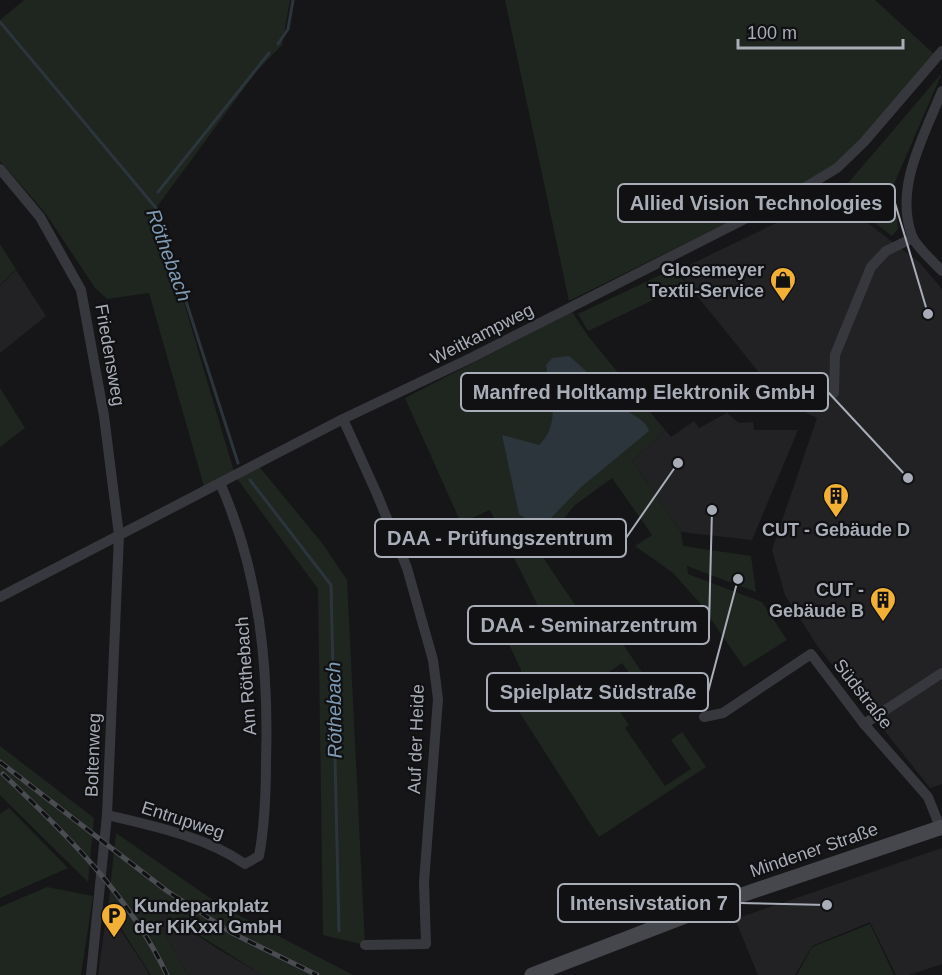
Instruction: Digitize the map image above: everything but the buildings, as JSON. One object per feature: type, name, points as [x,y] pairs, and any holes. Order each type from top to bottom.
[{"type":"main road","name":"Mindener Straße","points":[[532,975],[727,900],[941,827]]},
{"type":"street","name":"Weitkampweg","points":[[0,597],[343,419],[473,357],[794,194],[837,168],[864,142],[942,51]]},
{"type":"street","points":[[942,91],[910,172],[905,205],[913,238],[942,271]]},
{"type":"street","name":"Friedensweg","points":[[0,169],[25,196],[40,217],[81,290],[104,416],[119,536]]},
{"type":"street","points":[[834,393],[835,354],[871,267],[886,252],[913,238]]},
{"type":"street","name":"Auf der Heide","points":[[343,419],[407,568],[433,660],[438,699],[424,882],[426,944],[364,945]]},
{"type":"street","name":"Am Röthebach","points":[[220,483],[247,554],[257,601],[265,668],[267,724],[265,826],[259,856],[245,864]]},
{"type":"street","name":"Boltenweg","points":[[91,975],[107,815],[119,536]]},
{"type":"street","name":"Südstraße","points":[[704,717],[723,713],[811,654],[864,724],[928,797],[941,827]]},
{"type":"street","points":[[864,724],[942,673]]},
{"type":"street","name":"Entrupweg","points":[[107,815],[150,825],[227,851],[245,864]]},
{"type":"shaded area","points":[[24,0],[290,0],[282,45],[256,72],[156,208],[235,475],[257,464],[322,543],[347,580],[365,945],[323,935],[318,589],[235,476],[205,490],[149,293],[107,299],[95,288],[46,214],[0,161],[0,20]]},
{"type":"shaded area","points":[[505,0],[875,0],[934,54],[837,168],[569,301]]},
{"type":"shaded area","points":[[942,73],[894,184],[898,229],[892,236],[838,195]]},
{"type":"shaded area","points":[[832,196],[919,262],[942,289],[942,784],[930,788],[818,647],[785,595],[772,550],[817,418],[782,401],[677,271]]},
{"type":"shaded area","points":[[0,244],[16,269],[0,285]]},
{"type":"shaded area","points":[[673,269],[687,284],[588,331],[578,314]]},
{"type":"shaded area","points":[[16,270],[46,316],[0,353],[0,286]]},
{"type":"shaded area","points":[[572,312],[588,336],[665,430],[632,461],[681,532],[683,546],[751,556],[756,592],[687,566],[688,574],[762,602],[787,640],[744,667],[699,602],[673,573],[635,546],[652,535],[612,478],[575,505],[538,550],[588,624],[603,614],[653,689],[645,695],[622,663],[598,680],[629,725],[625,728],[665,786],[691,769],[671,740],[682,732],[706,767],[599,837],[520,713],[521,670],[500,625],[538,606],[490,510],[461,523],[405,398]]},
{"type":"shaded area","points":[[569,356],[613,399],[643,422],[649,431],[580,488],[550,519],[536,526],[519,514],[502,435],[539,445],[546,437],[553,407],[546,365],[552,358]]},
{"type":"shaded area","points":[[0,388],[25,428],[0,447]]},
{"type":"shaded area","points":[[727,413],[739,423],[753,422],[754,430],[798,430],[752,540],[681,532],[632,461],[665,430],[671,437],[694,421],[699,428]]},
{"type":"shaded area","points":[[0,746],[94,818],[88,882],[0,795]]},
{"type":"shaded area","points":[[9,808],[68,868],[0,898],[0,814]]},
{"type":"shaded area","points":[[116,833],[223,907],[353,975],[263,975],[162,912],[156,919],[188,975],[151,975],[108,908]]},
{"type":"shaded area","points":[[942,848],[942,964],[909,975],[896,975],[870,922],[812,946],[795,975],[758,975],[735,919]]},
{"type":"shaded area","points":[[47,887],[93,896],[81,975],[0,975],[0,907]]},
{"type":"shaded area","name":"Kundeparkplatz der KiKxxl GmbH","points":[[107,910],[145,967],[149,975],[98,975]]},
{"type":"shaded area","points":[[162,912],[263,975],[188,975],[156,919]]},
{"type":"shaded area","points":[[870,924],[894,975],[797,975],[812,947]]},
{"type":"waterway","points":[[278,44],[288,29],[293,0]]},
{"type":"waterway","name":"Röthebach","points":[[0,22],[156,208],[238,463]]},
{"type":"waterway","points":[[158,192],[269,53]]},
{"type":"waterway","name":"Röthebach","points":[[250,480],[331,585],[339,931]]},
{"type":"railway","points":[[0,762],[167,891],[232,933],[317,975]]},
{"type":"railway","points":[[3,774],[50,819],[115,892],[152,946],[167,975]]},
{"type":"place","name":"Glosemeyer Textil-Service","points":[[783,303]]},
{"type":"place","name":"Allied Vision Technologies","points":[[928,314]]},
{"type":"place","name":"DAA - Prüfungszentrum","points":[[678,463]]},
{"type":"place","name":"Manfred Holtkamp Elektronik GmbH","points":[[908,478]]},
{"type":"place","name":"DAA - Seminarzentrum","points":[[712,510]]},
{"type":"place","name":"CUT - Gebäude D","points":[[836,519]]},
{"type":"place","name":"Spielplatz Südstraße","points":[[738,579]]},
{"type":"place","name":"CUT - Gebäude B","points":[[883,623]]},
{"type":"place","name":"Intensivstation 7","points":[[827,905]]},
{"type":"place","name":"Kundeparkplatz der KiKxxl GmbH","points":[[114,939]]}]
